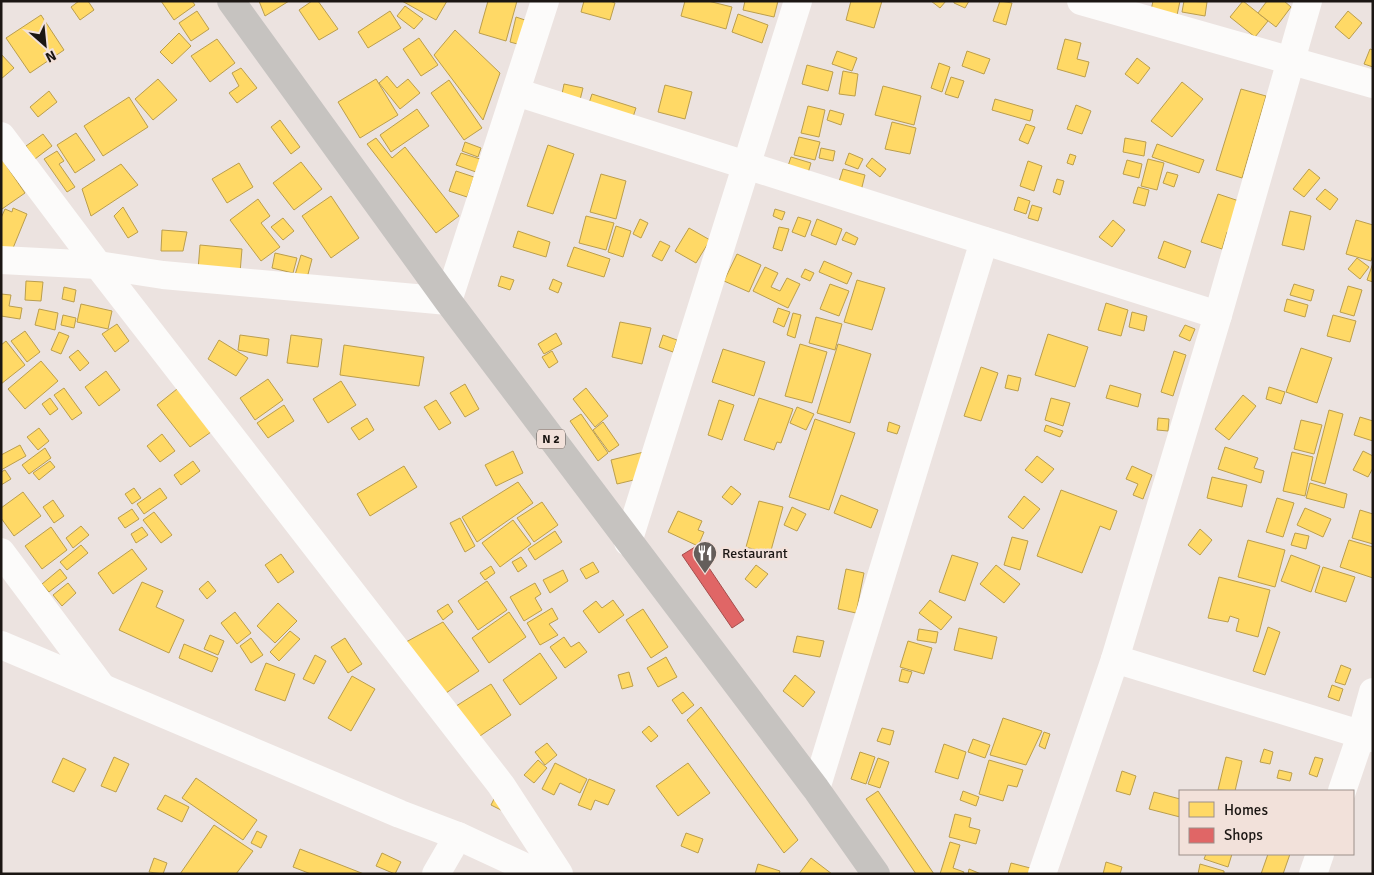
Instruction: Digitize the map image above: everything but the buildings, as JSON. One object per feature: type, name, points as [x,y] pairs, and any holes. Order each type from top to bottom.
[{"type":"main road","name":"N 2","points":[[231,1],[448,301],[816,789],[876,874]]},
{"type":"street","points":[[1,260],[98,265],[164,275],[448,301],[545,1]]},
{"type":"street","points":[[628,542],[798,1]]},
{"type":"street","points":[[1081,1],[1373,84]]},
{"type":"street","points":[[1042,874],[1115,659],[1218,315],[1308,1]]},
{"type":"street","points":[[516,92],[1218,315]]},
{"type":"street","points":[[1,136],[98,265],[501,784],[559,874]]},
{"type":"street","points":[[816,789],[984,241]]},
{"type":"street","points":[[1,552],[102,688]]},
{"type":"street","points":[[1,645],[458,836],[540,874]]},
{"type":"street","points":[[1115,659],[1367,736]]},
{"type":"street","points":[[1342,790],[1367,736],[1373,692]]},
{"type":"street","points":[[436,874],[458,836]]},
{"type":"street","points":[[1314,874],[1320,855]]},
{"type":"place","name":"Restaurant","points":[[705,574]]}]
